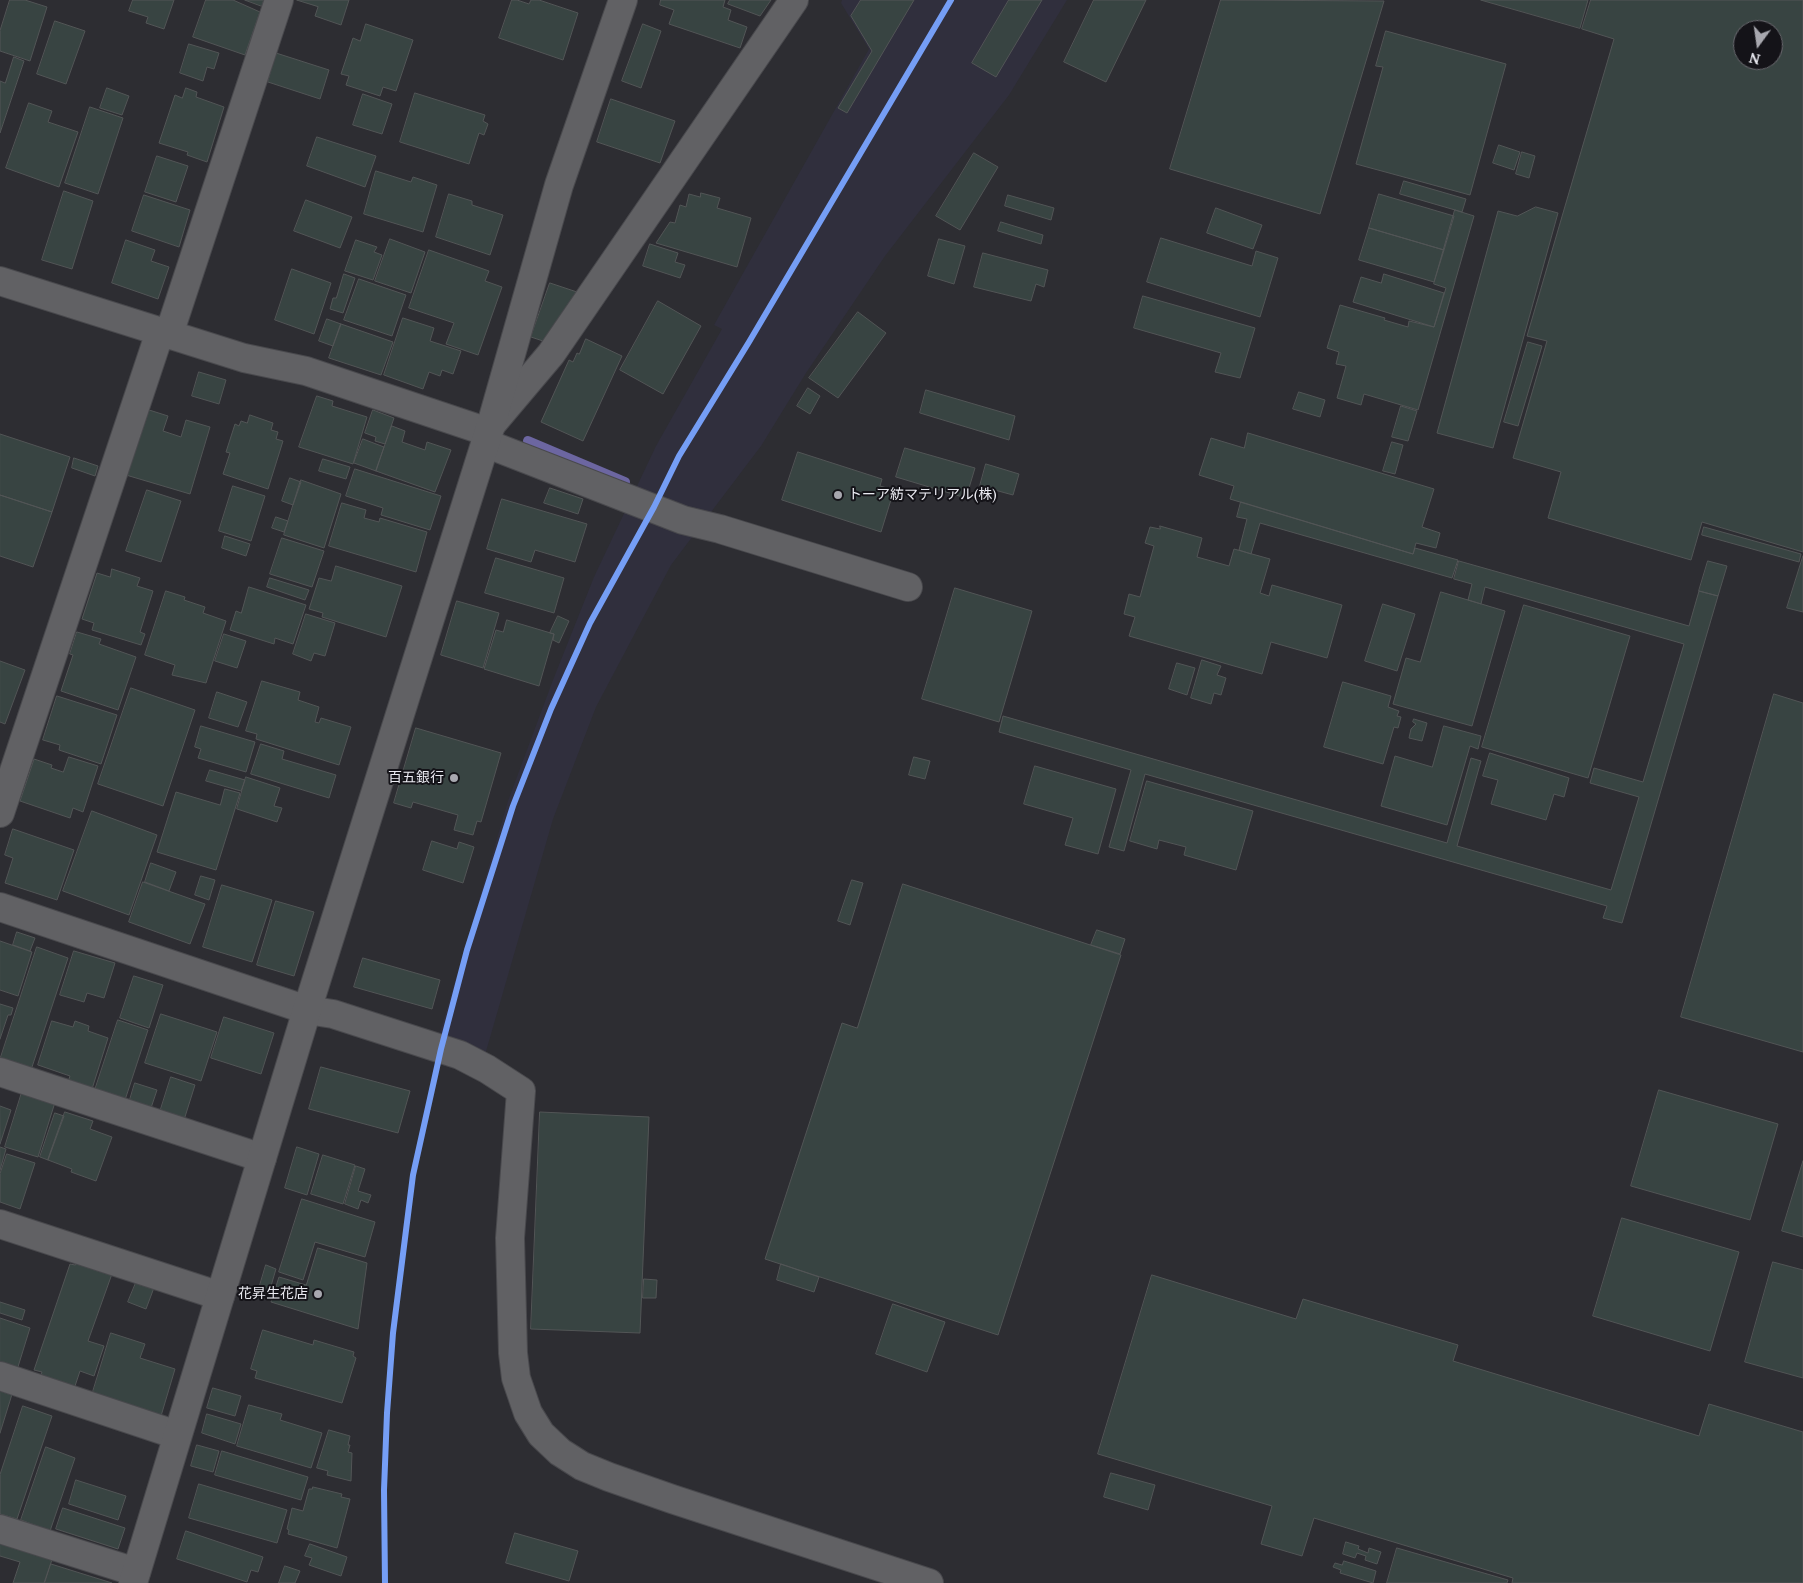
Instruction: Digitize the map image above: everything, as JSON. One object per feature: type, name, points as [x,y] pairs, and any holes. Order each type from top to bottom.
[{"type":"street","points":[[0,813],[279,0]]},
{"type":"street","points":[[0,1528],[134,1577],[307,1010],[488,433],[559,186],[624,0]]},
{"type":"street","points":[[488,433],[551,354],[794,0]]},
{"type":"street","points":[[0,281],[244,358],[306,371],[488,433],[683,520],[720,529],[908,587]]},
{"type":"street","points":[[0,907],[307,1010],[333,1014],[460,1055],[487,1069],[521,1091],[510,1238],[513,1353],[516,1378],[528,1413],[541,1434],[560,1452],[582,1466],[627,1484],[928,1583]]},
{"type":"street","points":[[0,1072],[262,1158]]},
{"type":"street","points":[[0,1224],[220,1296]]},
{"type":"street","points":[[0,1376],[177,1435]]},
{"type":"shaded area","points":[[842,0],[1067,0],[1009,95],[885,256],[806,373],[761,446],[671,565],[596,707],[553,819],[485,1055],[438,1039],[508,801],[594,577],[656,446],[722,329],[714,325],[869,49],[841,3]]},
{"type":"building","points":[[10,0],[25,0],[47,7],[30,61],[0,51],[0,31]]},
{"type":"building","points":[[133,0],[174,0],[164,29],[146,23],[148,17],[129,11]]},
{"type":"building","points":[[206,0],[233,0],[260,12],[245,55],[193,37]]},
{"type":"building","points":[[245,0],[264,0],[262,6]]},
{"type":"building","points":[[297,0],[349,0],[341,25],[315,16],[318,7]]},
{"type":"building","points":[[512,0],[529,4],[531,0],[539,0],[578,13],[563,60],[499,38]]},
{"type":"building","points":[[661,0],[725,0],[723,7],[731,10],[728,20],[747,27],[740,48],[669,24],[674,10],[660,5]]},
{"type":"building","points":[[730,0],[771,0],[760,16],[728,4]]},
{"type":"building","points":[[861,0],[914,0],[847,113],[838,108],[872,51],[851,16]]},
{"type":"building","points":[[1009,0],[1042,0],[996,77],[972,63]]},
{"type":"building","points":[[1094,0],[1146,0],[1106,82],[1064,62]]},
{"type":"building","points":[[1221,0],[1384,1],[1320,214],[1170,169]]},
{"type":"building","points":[[1481,0],[1588,0],[1580,28]]},
{"type":"building","points":[[1591,0],[1803,0],[1803,552],[1702,522],[1691,560],[1548,518],[1561,472],[1513,458],[1547,341],[1527,336],[1614,39],[1582,29]]},
{"type":"building","points":[[55,21],[85,31],[66,84],[37,74]]},
{"type":"building","points":[[366,24],[413,40],[396,91],[383,87],[380,96],[346,85],[349,76],[341,74],[353,38],[360,41]]},
{"type":"building","points":[[643,24],[661,31],[641,88],[622,81]]},
{"type":"building","points":[[1386,31],[1506,64],[1470,195],[1356,164],[1383,67],[1376,66]]},
{"type":"building","points":[[189,44],[219,53],[214,69],[207,67],[203,81],[180,73]]},
{"type":"building","points":[[276,53],[329,70],[320,99],[268,82]]},
{"type":"building","points":[[14,57],[24,61],[0,133],[0,81],[5,83]]},
{"type":"building","points":[[107,88],[129,96],[122,115],[100,108]]},
{"type":"building","points":[[186,88],[197,92],[196,97],[224,107],[207,162],[187,155],[188,152],[159,143],[175,95],[182,98]]},
{"type":"building","points":[[415,93],[485,115],[483,121],[488,124],[484,135],[479,133],[469,164],[400,142]]},
{"type":"building","points":[[363,94],[392,104],[382,134],[353,125]]},
{"type":"building","points":[[611,99],[675,121],[660,163],[597,142]]},
{"type":"building","points":[[29,103],[52,111],[48,122],[78,132],[59,187],[6,168]]},
{"type":"building","points":[[90,107],[123,118],[98,194],[65,183]]},
{"type":"building","points":[[317,137],[376,156],[365,187],[307,166]]},
{"type":"building","points":[[1499,145],[1520,152],[1514,170],[1493,163]]},
{"type":"building","points":[[1522,152],[1535,156],[1529,178],[1516,174]]},
{"type":"building","points":[[974,153],[998,167],[960,230],[936,216]]},
{"type":"building","points":[[157,156],[188,166],[176,202],[145,192]]},
{"type":"building","points":[[376,171],[411,182],[413,177],[437,185],[423,232],[364,214]]},
{"type":"building","points":[[1404,181],[1466,199],[1462,212],[1400,194]]},
{"type":"building","points":[[64,191],[93,201],[72,269],[42,260]]},
{"type":"building","points":[[701,193],[720,198],[717,208],[751,218],[737,267],[656,243],[670,222],[675,223],[680,205],[686,207],[689,194],[700,197]]},
{"type":"building","points":[[449,194],[472,201],[472,205],[503,215],[490,255],[436,237]]},
{"type":"building","points":[[1379,194],[1454,216],[1444,250],[1369,228]]},
{"type":"building","points":[[144,195],[190,210],[179,247],[132,231]]},
{"type":"building","points":[[1008,195],[1054,208],[1051,220],[1005,206]]},
{"type":"building","points":[[306,200],[352,217],[340,248],[294,231]]},
{"type":"building","points":[[1536,207],[1558,213],[1493,448],[1437,433],[1498,211],[1517,216]]},
{"type":"building","points":[[1216,208],[1262,225],[1253,249],[1207,233]]},
{"type":"building","points":[[1455,210],[1474,216],[1418,410],[1364,394],[1361,405],[1337,398],[1346,366],[1336,364],[1339,352],[1327,348],[1340,305],[1408,327],[1409,321],[1434,327],[1446,288],[1434,284]]},
{"type":"building","points":[[1001,222],[1043,235],[1041,244],[998,231]]},
{"type":"building","points":[[1369,228],[1444,250],[1434,282],[1359,260]]},
{"type":"building","points":[[1161,238],[1252,266],[1256,251],[1278,258],[1260,317],[1147,282]]},
{"type":"building","points":[[390,239],[425,252],[411,293],[375,281]]},
{"type":"building","points":[[939,239],[965,246],[954,284],[928,276]]},
{"type":"building","points":[[126,240],[155,250],[151,261],[169,267],[158,299],[112,283]]},
{"type":"building","points":[[356,240],[377,247],[374,252],[382,255],[373,280],[345,271]]},
{"type":"building","points":[[650,244],[678,253],[675,262],[685,265],[680,278],[643,266]]},
{"type":"building","points":[[429,250],[489,271],[485,281],[502,287],[478,355],[446,344],[454,323],[409,308]]},
{"type":"building","points":[[983,253],[1048,270],[1044,287],[1036,284],[1031,301],[974,287]]},
{"type":"building","points":[[292,269],[331,283],[314,334],[275,320]]},
{"type":"building","points":[[344,274],[355,278],[343,313],[330,309]]},
{"type":"building","points":[[1384,274],[1444,293],[1434,327],[1353,302],[1361,277],[1381,283]]},
{"type":"building","points":[[359,279],[406,295],[392,336],[344,320]]},
{"type":"building","points":[[550,283],[577,292],[543,341],[531,337]]},
{"type":"building","points":[[1143,296],[1255,328],[1240,378],[1215,372],[1221,353],[1134,328]]},
{"type":"building","points":[[658,301],[701,326],[663,394],[620,370]]},
{"type":"building","points":[[858,312],[886,333],[838,398],[809,378]]},
{"type":"building","points":[[403,318],[434,328],[430,341],[461,351],[453,374],[442,370],[440,376],[429,372],[423,389],[384,375]]},
{"type":"building","points":[[327,319],[341,324],[333,346],[319,341]]},
{"type":"building","points":[[341,324],[393,342],[381,375],[329,358]]},
{"type":"building","points":[[586,339],[622,356],[583,441],[541,422],[569,360],[573,362]]},
{"type":"building","points":[[1528,342],[1542,346],[1518,426],[1504,422]]},
{"type":"building","points":[[199,372],[226,380],[219,404],[192,396]]},
{"type":"building","points":[[808,388],[820,396],[810,414],[797,406]]},
{"type":"building","points":[[926,390],[1015,416],[1009,440],[920,413]]},
{"type":"building","points":[[1299,392],[1325,400],[1320,417],[1293,409]]},
{"type":"building","points":[[317,396],[333,401],[332,406],[367,417],[353,464],[299,447]]},
{"type":"building","points":[[1401,406],[1417,411],[1408,441],[1392,437]]},
{"type":"building","points":[[146,409],[168,416],[163,431],[181,437],[186,420],[210,427],[190,494],[126,475]]},
{"type":"building","points":[[373,410],[394,418],[385,444],[375,441],[376,437],[365,433]]},
{"type":"building","points":[[250,415],[273,423],[271,430],[278,432],[276,439],[283,441],[268,489],[223,474],[230,453],[226,452],[235,424],[239,426],[241,421],[247,423]]},
{"type":"building","points":[[392,426],[405,431],[402,442],[425,450],[427,442],[451,450],[435,492],[376,471]]},
{"type":"building","points":[[1248,433],[1434,489],[1422,527],[1440,533],[1436,548],[1416,543],[1413,554],[1230,499],[1234,486],[1199,475],[1211,438],[1244,448]]},
{"type":"building","points":[[0,434],[70,457],[52,512],[0,495]]},
{"type":"building","points":[[363,439],[384,447],[376,471],[354,463]]},
{"type":"building","points":[[1392,442],[1403,445],[1395,474],[1383,471]]},
{"type":"building","points":[[905,448],[975,468],[966,498],[896,477]]},
{"type":"building","name":"トーア紡マテリアル(株)","points":[[798,452],[882,479],[880,486],[894,490],[881,532],[782,500]]},
{"type":"building","points":[[74,458],[98,466],[95,476],[72,468]]},
{"type":"building","points":[[323,459],[350,467],[346,479],[319,471]]},
{"type":"building","points":[[986,464],[1019,474],[1013,495],[980,486]]},
{"type":"building","points":[[355,469],[441,496],[430,530],[381,515],[383,508],[346,496]]},
{"type":"building","points":[[290,478],[301,482],[293,505],[282,501]]},
{"type":"building","points":[[301,480],[341,494],[324,548],[284,535]]},
{"type":"building","points":[[233,486],[265,496],[251,541],[219,531]]},
{"type":"building","points":[[550,488],[583,499],[578,514],[544,503]]},
{"type":"building","points":[[147,490],[181,501],[161,562],[126,551]]},
{"type":"building","points":[[0,495],[52,512],[33,567],[0,556]]},
{"type":"building","points":[[502,499],[587,524],[575,562],[535,550],[531,562],[487,549]]},
{"type":"building","points":[[1241,502],[1413,554],[1415,548],[1458,560],[1452,578],[1260,523],[1251,554],[1239,550],[1247,519],[1237,517]]},
{"type":"building","points":[[342,503],[366,510],[364,518],[379,522],[380,518],[427,532],[416,572],[329,546]]},
{"type":"building","points":[[276,517],[288,521],[284,532],[272,528]]},
{"type":"building","points":[[1160,526],[1202,538],[1197,557],[1229,566],[1234,549],[1270,559],[1260,593],[1269,596],[1272,585],[1342,605],[1327,658],[1271,642],[1262,674],[1129,636],[1135,617],[1124,614],[1129,594],[1140,597],[1154,546],[1145,543],[1150,527],[1160,529]]},
{"type":"building","points":[[1704,527],[1801,554],[1799,562],[1702,535]]},
{"type":"building","points":[[225,536],[250,544],[246,556],[222,548]]},
{"type":"building","points":[[282,538],[324,551],[312,587],[270,574]]},
{"type":"building","points":[[1803,556],[1803,612],[1787,608]]},
{"type":"building","points":[[496,558],[564,578],[554,613],[485,593]]},
{"type":"building","points":[[1459,561],[1689,626],[1699,591],[1718,596],[1622,923],[1603,918],[1607,906],[1145,774],[1124,851],[1109,847],[1131,770],[999,732],[1003,716],[1447,843],[1471,758],[1481,761],[1457,846],[1611,890],[1639,797],[1590,783],[1594,768],[1643,782],[1684,644],[1485,587],[1481,604],[1468,600],[1472,584],[1454,579]]},
{"type":"building","points":[[1708,561],[1727,566],[1718,596],[1699,591]]},
{"type":"building","points":[[336,566],[402,586],[386,637],[322,617],[323,613],[309,609],[319,578],[331,581]]},
{"type":"building","points":[[112,569],[140,578],[137,586],[153,591],[140,632],[145,634],[141,645],[92,630],[94,623],[82,619],[97,573],[110,577]]},
{"type":"building","points":[[270,578],[309,590],[305,600],[267,587]]},
{"type":"building","points":[[249,587],[306,605],[293,644],[275,638],[274,644],[230,630],[236,611],[241,613]]},
{"type":"building","points":[[955,588],[1032,611],[999,722],[922,699]]},
{"type":"building","points":[[166,591],[185,597],[184,600],[205,607],[203,613],[226,621],[206,683],[172,675],[175,665],[145,655]]},
{"type":"building","points":[[1441,592],[1505,611],[1472,726],[1393,704],[1406,658],[1420,662]]},
{"type":"building","points":[[457,601],[499,613],[483,668],[441,655]]},
{"type":"building","points":[[1383,604],[1415,614],[1397,671],[1365,661]]},
{"type":"building","points":[[1524,605],[1630,636],[1588,778],[1482,747]]},
{"type":"building","points":[[306,614],[335,623],[325,656],[314,653],[311,661],[293,654]]},
{"type":"building","points":[[558,616],[569,621],[559,643],[553,640],[554,634],[550,633]]},
{"type":"building","points":[[507,620],[554,634],[539,686],[484,669],[496,630],[503,632]]},
{"type":"building","points":[[77,632],[101,639],[99,644],[136,657],[118,710],[61,691],[73,655],[70,654]]},
{"type":"building","points":[[224,634],[246,641],[237,668],[215,661]]},
{"type":"building","points":[[1202,660],[1221,666],[1217,675],[1226,678],[1221,695],[1214,693],[1211,704],[1191,698]]},
{"type":"building","points":[[0,661],[25,670],[5,724],[0,722]]},
{"type":"building","points":[[1177,663],[1195,668],[1187,695],[1169,689]]},
{"type":"building","points":[[262,681],[300,692],[298,700],[319,707],[315,722],[319,723],[321,718],[351,727],[339,765],[256,739],[257,734],[246,731]]},
{"type":"building","points":[[1343,682],[1391,696],[1388,707],[1399,711],[1397,716],[1401,717],[1398,728],[1394,727],[1383,764],[1324,747]]},
{"type":"building","points":[[131,688],[195,710],[163,806],[98,784]]},
{"type":"building","points":[[217,692],[247,702],[238,727],[209,718]]},
{"type":"building","points":[[1774,694],[1803,703],[1803,1052],[1681,1017]]},
{"type":"building","points":[[57,696],[117,715],[101,764],[59,750],[60,745],[43,740]]},
{"type":"building","points":[[1414,719],[1427,723],[1422,741],[1409,738],[1411,729],[1416,724],[1413,722]]},
{"type":"building","points":[[201,726],[255,742],[246,772],[198,758],[201,749],[195,747]]},
{"type":"building","points":[[1444,726],[1481,736],[1478,749],[1470,746],[1447,825],[1381,806],[1395,756],[1432,767]]},
{"type":"building","points":[[416,728],[501,753],[481,822],[477,821],[473,835],[454,830],[458,815],[413,802],[411,808],[394,803]]},
{"type":"building","points":[[261,744],[284,751],[282,759],[336,775],[329,798],[251,774]]},
{"type":"building","points":[[1490,753],[1569,778],[1564,797],[1554,794],[1546,820],[1491,804],[1498,780],[1483,776]]},
{"type":"building","points":[[69,757],[98,766],[83,812],[73,808],[70,818],[20,801],[34,759],[52,765],[51,768],[63,772]]},
{"type":"building","points":[[914,757],[930,761],[925,779],[909,775]]},
{"type":"building","points":[[1035,766],[1116,789],[1098,854],[1065,845],[1073,818],[1024,804]]},
{"type":"building","points":[[210,770],[245,780],[241,791],[206,781]]},
{"type":"building","points":[[246,777],[280,788],[274,806],[282,808],[277,822],[237,809]]},
{"type":"building","points":[[1147,781],[1253,811],[1236,870],[1184,855],[1186,847],[1159,840],[1157,849],[1130,841]]},
{"type":"building","points":[[225,789],[240,793],[216,870],[157,852],[176,792],[220,805]]},
{"type":"building","points":[[92,811],[157,835],[129,915],[63,891]]},
{"type":"building","points":[[13,829],[74,850],[57,900],[5,883],[13,858],[5,855]]},
{"type":"building","points":[[432,841],[457,849],[459,842],[474,847],[463,883],[423,870]]},
{"type":"building","points":[[151,863],[176,872],[169,891],[145,882]]},
{"type":"building","points":[[201,876],[215,880],[209,900],[195,895]]},
{"type":"building","points":[[852,880],[863,883],[850,925],[838,921]]},
{"type":"building","points":[[143,882],[205,904],[190,944],[129,922]]},
{"type":"building","points":[[903,884],[1121,955],[998,1335],[765,1259],[842,1023],[857,1028]]},
{"type":"building","points":[[222,885],[272,900],[252,962],[203,947]]},
{"type":"building","points":[[276,901],[314,912],[294,976],[257,965]]},
{"type":"building","points":[[1097,930],[1125,939],[1120,954],[1091,945]]},
{"type":"building","points":[[17,932],[35,938],[30,951],[13,945]]},
{"type":"building","points":[[0,941],[32,952],[18,996],[0,990]]},
{"type":"building","points":[[37,947],[68,958],[31,1070],[0,1060]]},
{"type":"building","points":[[74,951],[115,963],[104,998],[87,993],[84,1002],[60,995]]},
{"type":"building","points":[[363,958],[440,980],[432,1009],[354,987]]},
{"type":"building","points":[[134,976],[163,985],[149,1028],[120,1018]]},
{"type":"building","points":[[0,1004],[13,1008],[11,1015],[8,1015],[0,1039]]},
{"type":"building","points":[[161,1014],[217,1032],[201,1081],[145,1063]]},
{"type":"building","points":[[224,1017],[274,1033],[261,1074],[211,1058]]},
{"type":"building","points":[[118,1020],[148,1030],[125,1100],[95,1090]]},
{"type":"building","points":[[52,1021],[73,1027],[75,1021],[89,1026],[88,1031],[108,1038],[92,1089],[68,1082],[70,1076],[38,1065]]},
{"type":"building","points":[[321,1067],[410,1091],[398,1133],[309,1109]]},
{"type":"building","points":[[171,1077],[195,1085],[184,1120],[160,1112]]},
{"type":"building","points":[[135,1083],[157,1090],[150,1111],[129,1103]]},
{"type":"building","points":[[23,1089],[56,1099],[38,1157],[5,1147]]},
{"type":"building","points":[[1659,1090],[1778,1124],[1750,1220],[1631,1186]]},
{"type":"building","points":[[0,1106],[11,1110],[0,1144]]},
{"type":"building","points":[[65,1112],[93,1121],[90,1129],[112,1137],[96,1181],[71,1172],[72,1169],[48,1160]]},
{"type":"building","points":[[540,1112],[649,1117],[640,1333],[531,1329]]},
{"type":"building","points":[[55,1113],[64,1116],[48,1160],[40,1157]]},
{"type":"building","points":[[0,1147],[6,1149],[0,1170]]},
{"type":"building","points":[[297,1147],[319,1154],[307,1195],[285,1188]]},
{"type":"building","points":[[7,1154],[35,1163],[20,1209],[0,1202],[0,1174]]},
{"type":"building","points":[[323,1155],[355,1165],[343,1204],[311,1194]]},
{"type":"building","points":[[1803,1161],[1803,1237],[1782,1231]]},
{"type":"building","points":[[356,1166],[365,1169],[358,1191],[371,1195],[368,1203],[361,1200],[358,1209],[345,1204]]},
{"type":"building","points":[[302,1199],[375,1222],[365,1257],[315,1242],[303,1280],[279,1272]]},
{"type":"building","points":[[1622,1218],[1739,1252],[1710,1351],[1593,1316]]},
{"type":"building","name":"花昇生花店","points":[[318,1248],[367,1263],[358,1329],[271,1302],[279,1277],[306,1285]]},
{"type":"building","points":[[78,1259],[113,1271],[88,1341],[104,1346],[94,1376],[80,1371],[74,1389],[40,1377],[42,1372],[34,1370],[70,1264],[75,1265]]},
{"type":"building","points":[[1773,1262],[1803,1270],[1803,1378],[1745,1362]]},
{"type":"building","points":[[781,1264],[819,1277],[814,1292],[777,1280]]},
{"type":"building","points":[[266,1265],[276,1269],[268,1296],[258,1292]]},
{"type":"building","points":[[1152,1275],[1296,1319],[1303,1299],[1458,1345],[1453,1361],[1699,1436],[1709,1404],[1803,1432],[1803,1583],[1512,1583],[1513,1578],[1314,1518],[1302,1556],[1261,1544],[1272,1506],[1098,1454]]},
{"type":"building","points":[[138,1278],[155,1285],[146,1309],[128,1302]]},
{"type":"building","points":[[644,1279],[657,1280],[656,1298],[643,1298]]},
{"type":"building","points":[[0,1302],[25,1310],[22,1320],[0,1313]]},
{"type":"building","points":[[893,1304],[945,1322],[927,1372],[876,1354]]},
{"type":"building","points":[[0,1318],[30,1328],[17,1370],[0,1365]]},
{"type":"building","points":[[263,1330],[313,1345],[314,1340],[354,1352],[353,1356],[356,1358],[342,1403],[255,1378],[257,1371],[251,1369]]},
{"type":"building","points":[[111,1333],[145,1344],[140,1358],[175,1369],[161,1416],[92,1395]]},
{"type":"building","points":[[0,1387],[13,1391],[0,1433]]},
{"type":"building","points":[[213,1388],[241,1396],[235,1416],[207,1408]]},
{"type":"building","points":[[249,1405],[282,1414],[280,1420],[322,1433],[311,1468],[237,1446]]},
{"type":"building","points":[[23,1406],[52,1416],[17,1519],[0,1514],[0,1475]]},
{"type":"building","points":[[207,1414],[241,1424],[235,1444],[202,1433]]},
{"type":"building","points":[[329,1430],[350,1436],[348,1452],[352,1453],[351,1481],[327,1475],[328,1471],[317,1468]]},
{"type":"building","points":[[197,1445],[219,1451],[213,1472],[191,1466]]},
{"type":"building","points":[[46,1447],[75,1458],[50,1531],[21,1520]]},
{"type":"building","points":[[222,1451],[308,1477],[301,1500],[215,1475]]},
{"type":"building","points":[[1111,1473],[1155,1485],[1148,1510],[1104,1497]]},
{"type":"building","points":[[76,1480],[126,1496],[118,1520],[69,1504]]},
{"type":"building","points":[[199,1484],[287,1510],[277,1543],[189,1518]]},
{"type":"building","points":[[313,1487],[342,1494],[341,1497],[350,1499],[337,1548],[288,1534],[289,1530],[287,1529],[292,1508],[303,1511],[309,1489]]},
{"type":"building","points":[[63,1508],[125,1528],[118,1549],[56,1529]]},
{"type":"building","points":[[186,1531],[263,1557],[258,1572],[251,1570],[247,1582],[177,1559]]},
{"type":"building","points":[[0,1533],[55,1551],[44,1583],[13,1583],[20,1562],[0,1556]]},
{"type":"building","points":[[515,1533],[578,1551],[569,1581],[506,1563]]},
{"type":"building","points":[[1346,1542],[1359,1546],[1358,1549],[1368,1553],[1369,1548],[1381,1552],[1377,1564],[1365,1560],[1366,1556],[1357,1553],[1355,1558],[1343,1554]]},
{"type":"building","points":[[310,1544],[347,1557],[341,1576],[309,1565],[312,1558],[305,1556]]},
{"type":"building","points":[[1397,1548],[1508,1580],[1507,1583],[1387,1583]]},
{"type":"building","points":[[1344,1561],[1376,1571],[1373,1583],[1340,1573],[1341,1570],[1333,1567],[1335,1563],[1342,1565]]},
{"type":"building","points":[[51,1564],[112,1583],[45,1583]]},
{"type":"building","points":[[285,1566],[300,1571],[295,1583],[279,1583]]},
{"type":"waterway","points":[[528,441],[625,482]]},
{"type":"transit line","points":[[385,1583],[384,1490],[387,1413],[393,1333],[413,1175],[441,1049],[467,950],[513,806],[551,709],[590,623],[654,507],[679,456],[749,342],[951,0]]},
{"type":"place","name":"トーア紡マテリアル(株)","points":[[838,495]]},
{"type":"place","name":"百五銀行","points":[[454,778]]},
{"type":"place","name":"花昇生花店","points":[[318,1294]]}]
